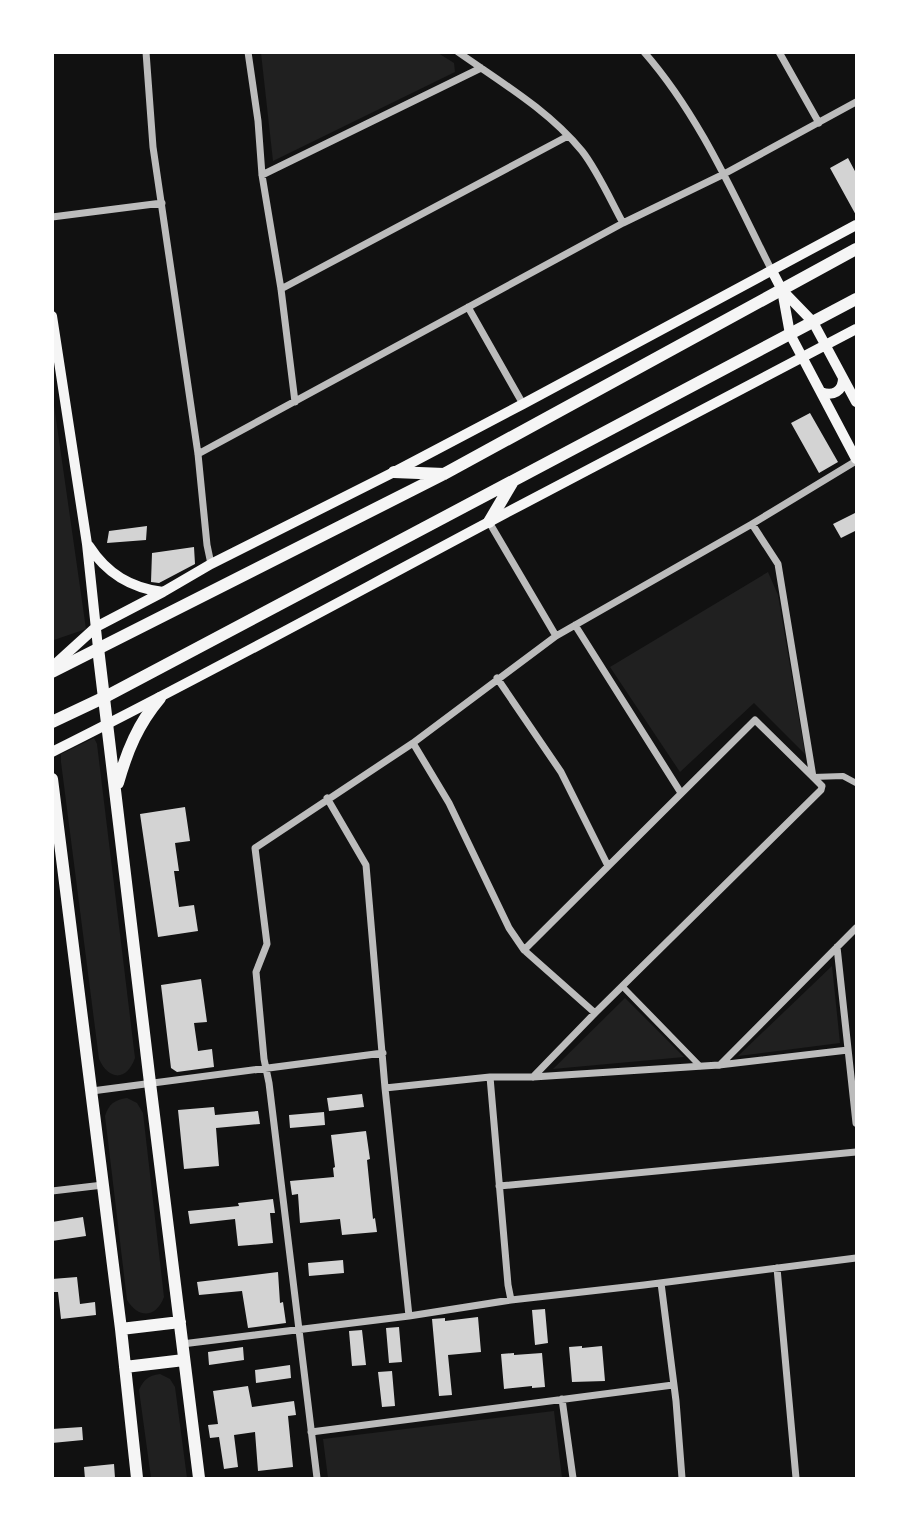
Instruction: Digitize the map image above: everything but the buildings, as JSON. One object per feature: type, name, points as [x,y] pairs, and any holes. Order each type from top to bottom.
[{"type":"main road","points":[[52,669],[96,627],[211,564],[523,404],[856,225]]},
{"type":"main road","points":[[52,669],[98,649],[444,474],[856,249]]},
{"type":"main road","points":[[772,271],[782,290],[813,322],[856,402]]},
{"type":"main road","points":[[782,290],[790,334],[856,460]]},
{"type":"main road","points":[[52,722],[105,697],[856,299]]},
{"type":"main road","points":[[52,316],[87,544],[149,1083],[199,1479]]},
{"type":"main road","points":[[52,752],[160,698],[856,328]]},
{"type":"main road","points":[[821,392],[830,394],[838,390],[843,378]]},
{"type":"main road","points":[[394,472],[444,474]]},
{"type":"main road","points":[[489,522],[512,482]]},
{"type":"main road","points":[[87,544],[107,569],[120,579],[149,590],[163,592]]},
{"type":"main road","points":[[116,790],[132,739],[160,698]]},
{"type":"main road","points":[[52,779],[121,1329],[137,1479]]},
{"type":"main road","points":[[52,867],[68,901]]},
{"type":"main road","points":[[121,1329],[180,1322]]},
{"type":"main road","points":[[125,1367],[184,1360]]},
{"type":"street","points":[[146,52],[153,147],[198,454],[211,564]]},
{"type":"street","points":[[248,52],[262,174],[281,289],[295,402]]},
{"type":"street","points":[[458,52],[510,86],[556,123],[583,153],[623,223]]},
{"type":"street","points":[[644,52],[679,96],[724,174],[772,271]]},
{"type":"street","points":[[779,52],[818,123]]},
{"type":"street","points":[[262,174],[481,68]]},
{"type":"street","points":[[198,454],[623,223],[724,174],[856,102]]},
{"type":"street","points":[[281,289],[568,136]]},
{"type":"street","points":[[52,217],[162,203]]},
{"type":"street","points":[[468,307],[523,404]]},
{"type":"street","points":[[317,1479],[256,972],[267,944],[255,848],[413,743],[556,636],[752,524],[856,460]]},
{"type":"street","points":[[489,522],[556,636]]},
{"type":"street","points":[[752,524],[778,564],[814,777]]},
{"type":"street","points":[[575,625],[681,793]]},
{"type":"street","points":[[497,678],[561,772],[607,866]]},
{"type":"street","points":[[524,950],[755,720],[822,786],[821,790],[533,1077]]},
{"type":"street","points":[[413,743],[449,803],[509,928],[524,950],[595,1013]]},
{"type":"street","points":[[814,777],[843,776],[856,783]]},
{"type":"street","points":[[327,798],[366,865],[385,1087],[409,1315]]},
{"type":"street","points":[[719,1065],[856,928]]},
{"type":"street","points":[[837,947],[856,1123]]},
{"type":"street","points":[[623,987],[700,1066]]},
{"type":"street","points":[[385,1087],[490,1077],[533,1077],[719,1065],[848,1050]]},
{"type":"street","points":[[92,1091],[383,1053]]},
{"type":"street","points":[[490,1077],[511,1300]]},
{"type":"street","points":[[499,1186],[856,1152]]},
{"type":"street","points":[[52,1191],[103,1185]]},
{"type":"street","points":[[182,1344],[856,1258]]},
{"type":"street","points":[[777,1268],[796,1479]]},
{"type":"street","points":[[661,1283],[676,1401],[682,1479]]},
{"type":"street","points":[[311,1432],[673,1385]]},
{"type":"street","points":[[562,1399],[573,1479]]},
{"type":"shaded area","points":[[261,53],[438,53],[454,63],[455,72],[273,161]]},
{"type":"shaded area","points":[[52,391],[86,629],[54,640],[52,625]]},
{"type":"shaded area","points":[[768,572],[778,595],[805,754],[754,703],[680,772],[610,667]]},
{"type":"shaded area","points":[[94,738],[97,744],[135,1058],[127,1071],[118,1075],[108,1071],[99,1059],[61,762],[61,754]]},
{"type":"shaded area","points":[[832,966],[840,1043],[738,1056]]},
{"type":"shaded area","points":[[625,998],[684,1057],[553,1069]]},
{"type":"shaded area","points":[[127,1098],[137,1103],[143,1113],[164,1297],[157,1309],[147,1314],[137,1310],[127,1300],[105,1116],[113,1103]]},
{"type":"shaded area","points":[[160,1374],[170,1379],[175,1387],[187,1478],[151,1478],[139,1390],[147,1379]]},
{"type":"shaded area","points":[[554,1411],[562,1478],[328,1478],[323,1439]]}]
